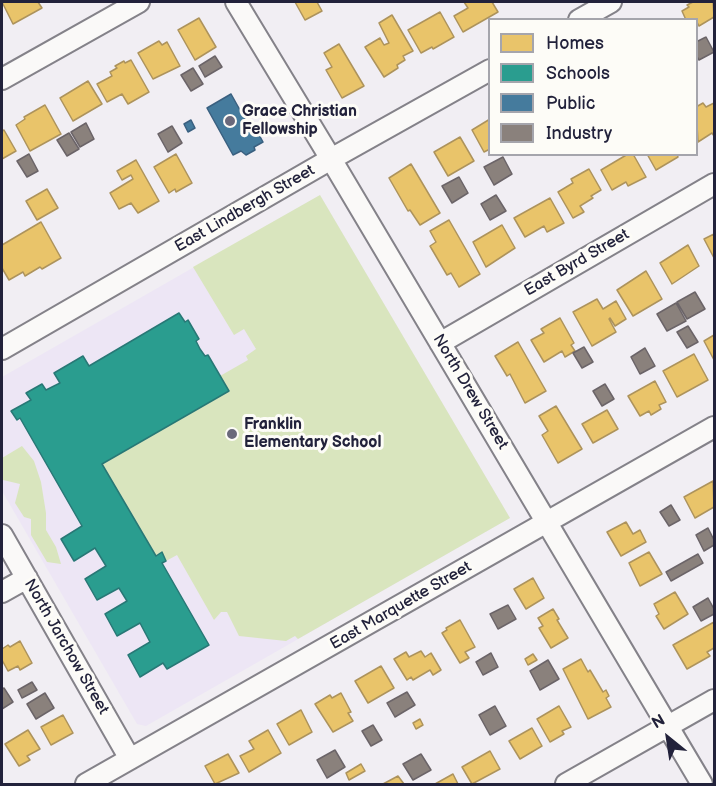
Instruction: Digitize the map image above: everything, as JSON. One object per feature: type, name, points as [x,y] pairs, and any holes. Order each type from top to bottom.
[{"type":"street","points":[[2,79],[139,2]]},
{"type":"street","name":"North Drew Street","points":[[236,2],[702,784]]},
{"type":"street","points":[[583,18],[611,2]]},
{"type":"street","name":"East Lindbergh Street","points":[[2,349],[488,71]]},
{"type":"street","name":"East Byrd Street","points":[[440,343],[714,184]]},
{"type":"street","name":"East Marquette Street","points":[[86,784],[714,427]]},
{"type":"street","name":"North Jarchow Street","points":[[2,535],[130,759]]},
{"type":"street","points":[[2,592],[27,578]]},
{"type":"street","points":[[566,784],[714,700]]},
{"type":"shaded area","name":"Franklin Elementary School","points":[[320,195],[510,518],[146,726],[137,724],[2,491],[2,377]]},
{"type":"green space","name":"Franklin Elementary School","points":[[320,195],[510,518],[298,639],[295,636],[286,641],[239,636],[227,612],[221,612],[214,620],[177,555],[166,561],[162,553],[156,556],[102,464],[228,391],[220,376],[248,360],[246,356],[256,349],[244,329],[234,335],[193,267]]},
{"type":"green space","points":[[22,446],[34,461],[41,482],[46,530],[56,547],[61,564],[47,562],[31,535],[31,519],[24,517],[15,503],[20,484],[3,480],[2,458]]},
{"type":"building: Homes","points":[[2,2],[38,2],[42,8],[13,24]]},
{"type":"building: Homes","points":[[295,2],[317,2],[322,11],[305,20]]},
{"type":"building: Homes","points":[[464,2],[492,2],[498,12],[463,32],[454,16],[468,8]]},
{"type":"building: Homes","points":[[693,2],[713,2],[714,17],[699,26],[698,18],[685,18],[682,11],[689,7],[687,5]]},
{"type":"building: Homes","points":[[440,12],[454,37],[421,53],[408,30]]},
{"type":"building: Homes","points":[[392,15],[413,51],[403,56],[405,60],[397,65],[398,68],[384,77],[365,47],[380,38],[384,45],[389,43],[379,23]]},
{"type":"building: Homes","points":[[199,18],[216,47],[195,60],[178,30]]},
{"type":"building: Homes","points":[[159,41],[162,45],[167,42],[180,66],[153,79],[138,53]]},
{"type":"building: Homes","points":[[339,44],[364,86],[342,98],[326,70],[332,67],[324,53]]},
{"type":"building: Homes","points":[[131,60],[149,92],[128,104],[122,94],[107,102],[97,84],[112,76],[110,72],[117,68],[115,66]]},
{"type":"building: Homes","points":[[88,81],[102,104],[73,121],[60,98]]},
{"type":"building: Homes","points":[[703,103],[706,107],[714,103],[714,136],[712,133],[698,142],[698,106]]},
{"type":"building: Homes","points":[[45,105],[61,134],[30,151],[16,125],[25,119],[24,117]]},
{"type":"building: Homes","points":[[488,120],[488,150],[484,152],[472,130]]},
{"type":"building: Homes","points":[[4,130],[16,151],[2,159],[2,131]]},
{"type":"building: Homes","points":[[460,137],[474,161],[448,176],[434,152]]},
{"type":"building: Homes","points":[[176,154],[192,183],[176,192],[175,189],[169,193],[154,167]]},
{"type":"building: Homes","points":[[625,156],[634,156],[646,177],[628,186],[626,182],[612,190],[601,170]]},
{"type":"building: Homes","points":[[648,156],[678,156],[678,157],[656,170]]},
{"type":"building: Homes","points":[[136,160],[159,201],[138,213],[131,203],[119,209],[110,193],[133,179],[131,175],[122,180],[117,171]]},
{"type":"building: Homes","points":[[411,164],[440,213],[420,225],[410,210],[408,211],[389,178]]},
{"type":"building: Homes","points":[[589,169],[601,190],[580,206],[584,212],[573,218],[558,192],[573,183],[571,179]]},
{"type":"building: Homes","points":[[47,189],[58,208],[37,220],[26,201]]},
{"type":"building: Homes","points":[[550,198],[564,223],[547,232],[544,226],[525,237],[514,218]]},
{"type":"building: Homes","points":[[449,220],[480,274],[459,287],[451,273],[447,275],[430,246],[436,242],[430,231]]},
{"type":"building: Homes","points":[[41,222],[61,258],[42,269],[40,267],[25,276],[23,272],[9,280],[2,268],[2,245]]},
{"type":"building: Homes","points":[[502,225],[515,248],[486,267],[473,242]]},
{"type":"building: Homes","points":[[714,234],[714,258],[704,239]]},
{"type":"building: Homes","points":[[688,245],[699,266],[672,284],[660,263]]},
{"type":"building: Homes","points":[[646,271],[662,299],[633,316],[617,290]]},
{"type":"building: Homes","points":[[597,299],[603,309],[616,301],[626,319],[615,326],[610,318],[616,332],[592,346],[573,312]]},
{"type":"building: Homes","points":[[560,318],[574,343],[571,345],[575,351],[565,357],[562,351],[544,362],[531,340],[544,333],[541,329]]},
{"type":"building: Homes","points":[[714,335],[714,360],[704,341]]},
{"type":"building: Homes","points":[[518,342],[546,391],[525,403],[510,374],[507,376],[495,356]]},
{"type":"building: Homes","points":[[694,354],[708,380],[677,397],[663,371]]},
{"type":"building: Homes","points":[[655,381],[666,402],[659,405],[661,409],[651,415],[649,411],[640,416],[628,396]]},
{"type":"building: Homes","points":[[556,406],[582,449],[558,463],[542,435],[548,431],[539,416]]},
{"type":"building: Homes","points":[[607,410],[618,429],[593,443],[582,424]]},
{"type":"building: Homes","points":[[713,481],[714,507],[695,518],[684,497]]},
{"type":"building: Homes","points":[[626,522],[633,534],[640,530],[646,542],[621,556],[607,532]]},
{"type":"building: Homes","points":[[649,552],[662,574],[640,586],[629,563]]},
{"type":"building: Homes","points":[[533,578],[544,598],[526,609],[514,589]]},
{"type":"building: Homes","points":[[675,592],[688,614],[664,629],[656,616],[659,614],[654,604]]},
{"type":"building: Homes","points":[[553,609],[568,638],[551,648],[539,628],[543,626],[538,618]]},
{"type":"building: Homes","points":[[460,620],[475,647],[465,652],[469,658],[460,663],[442,633]]},
{"type":"building: Homes","points":[[714,622],[714,648],[707,652],[710,656],[687,669],[673,645]]},
{"type":"building: Homes","points":[[20,641],[32,663],[20,670],[18,666],[8,671],[2,660],[2,649]]},
{"type":"building: Homes","points":[[421,651],[425,657],[431,653],[441,670],[433,675],[430,670],[413,680],[411,677],[407,680],[394,659],[406,652],[409,657]]},
{"type":"building: Homes","points":[[533,654],[537,660],[528,665],[525,659]]},
{"type":"building: Homes","points":[[581,659],[603,692],[606,690],[609,696],[606,698],[611,707],[588,719],[563,669]]},
{"type":"building: Homes","points":[[381,666],[394,688],[368,703],[355,681]]},
{"type":"building: Homes","points":[[341,693],[353,721],[333,732],[315,704],[330,695],[332,698]]},
{"type":"building: Homes","points":[[559,706],[571,727],[562,731],[564,734],[550,742],[537,719]]},
{"type":"building: Homes","points":[[301,710],[312,732],[289,745],[277,724]]},
{"type":"building: Homes","points":[[63,715],[73,733],[51,745],[41,727]]},
{"type":"building: Homes","points":[[420,719],[423,725],[416,729],[413,723]]},
{"type":"building: Homes","points":[[532,728],[542,746],[520,759],[509,741]]},
{"type":"building: Homes","points":[[28,730],[40,749],[27,756],[30,760],[19,766],[5,744]]},
{"type":"building: Homes","points":[[268,730],[281,753],[249,772],[240,756],[254,749],[249,741]]},
{"type":"building: Homes","points":[[490,751],[500,769],[472,784],[462,767]]},
{"type":"building: Homes","points":[[228,754],[239,773],[215,784],[205,766]]},
{"type":"building: Homes","points":[[361,764],[365,771],[349,780],[346,773]]},
{"type":"building: Homes","points":[[453,774],[458,784],[435,784]]},
{"type":"building: Homes","points":[[398,776],[404,784],[383,784]]},
{"type":"building: Schools","points":[[179,313],[185,322],[188,320],[199,339],[196,341],[200,349],[205,356],[208,355],[229,391],[102,464],[156,556],[162,552],[166,561],[162,563],[209,645],[167,669],[163,663],[140,677],[128,655],[150,642],[140,623],[117,636],[105,614],[127,601],[119,588],[97,600],[85,579],[106,566],[95,548],[74,561],[61,539],[82,526],[20,418],[17,420],[11,411],[31,400],[26,393],[42,384],[46,390],[60,383],[54,373],[83,356],[89,366]]},
{"type":"building: Public","name":"Grace Christian Fellowship","points":[[231,94],[254,135],[258,133],[263,142],[246,155],[241,151],[233,155],[207,108]]},
{"type":"building: Public","points":[[191,120],[195,128],[188,132],[184,124]]},
{"type":"building: Industry","points":[[706,37],[714,52],[699,60],[698,41]]},
{"type":"building: Industry","points":[[215,56],[222,67],[205,77],[199,66]]},
{"type":"building: Industry","points":[[193,68],[203,84],[191,91],[181,75]]},
{"type":"building: Industry","points":[[86,123],[94,139],[80,147],[71,132]]},
{"type":"building: Industry","points":[[172,126],[182,143],[168,152],[158,134]]},
{"type":"building: Industry","points":[[69,133],[79,149],[67,156],[57,140]]},
{"type":"building: Industry","points":[[29,154],[38,171],[27,177],[17,161]]},
{"type":"building: Industry","points":[[503,157],[512,174],[494,185],[484,167]]},
{"type":"building: Industry","points":[[459,177],[468,193],[452,203],[442,186]]},
{"type":"building: Industry","points":[[496,195],[506,211],[490,220],[481,204]]},
{"type":"building: Industry","points":[[695,292],[705,309],[687,319],[677,302]]},
{"type":"building: Industry","points":[[676,303],[686,321],[667,331],[657,314]]},
{"type":"building: Industry","points":[[688,326],[698,342],[687,348],[677,332]]},
{"type":"building: Industry","points":[[584,347],[593,362],[582,368],[573,353]]},
{"type":"building: Industry","points":[[645,348],[655,366],[640,374],[631,357]]},
{"type":"building: Industry","points":[[605,384],[614,399],[602,406],[593,391]]},
{"type":"building: Industry","points":[[671,505],[680,520],[669,526],[660,512]]},
{"type":"building: Industry","points":[[708,528],[714,545],[704,551],[696,535]]},
{"type":"building: Industry","points":[[698,554],[703,563],[671,581],[666,572]]},
{"type":"building: Industry","points":[[708,598],[714,614],[701,621],[693,607]]},
{"type":"building: Industry","points":[[508,605],[516,619],[498,629],[490,614]]},
{"type":"building: Industry","points":[[491,653],[498,667],[483,675],[476,662]]},
{"type":"building: Industry","points":[[548,660],[559,679],[540,690],[530,671]]},
{"type":"building: Industry","points":[[32,682],[37,690],[22,698],[18,690]]},
{"type":"building: Industry","points":[[4,688],[13,702],[2,709],[2,689]]},
{"type":"building: Industry","points":[[407,692],[415,705],[395,717],[387,703]]},
{"type":"building: Industry","points":[[45,693],[54,708],[36,719],[27,704]]},
{"type":"building: Industry","points":[[495,706],[506,726],[490,735],[479,715]]},
{"type":"building: Industry","points":[[373,725],[382,740],[371,746],[362,731]]},
{"type":"building: Industry","points":[[335,750],[345,767],[327,778],[317,760]]},
{"type":"building: Industry","points":[[421,754],[431,770],[413,780],[403,764]]},
{"type":"place","name":"Grace Christian Fellowship","points":[[230,121]]},
{"type":"place","name":"Franklin Elementary School","points":[[232,434]]}]
